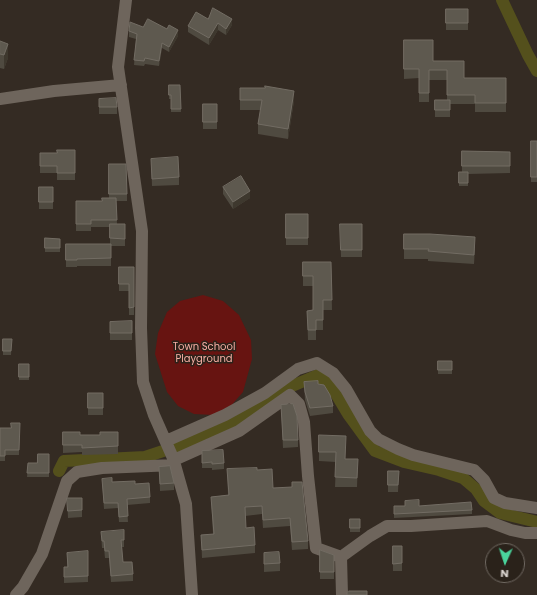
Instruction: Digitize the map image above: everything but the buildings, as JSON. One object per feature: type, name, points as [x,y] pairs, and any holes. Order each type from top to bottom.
[{"type":"street","points":[[126,0],[118,68],[142,231],[141,328],[143,382],[154,414],[174,461],[186,504],[192,595]]},
{"type":"street","points":[[0,99],[54,91],[121,85]]},
{"type":"street","points":[[166,440],[225,415],[265,393],[298,369],[317,363],[333,372],[346,389],[370,431],[378,439],[413,455],[474,470],[484,480],[494,498],[505,504],[537,508]]},
{"type":"street","points":[[16,595],[23,587],[42,554],[67,481],[77,472],[174,461],[239,431],[290,395],[299,404],[304,422],[316,548],[341,558]]},
{"type":"street","points":[[341,558],[370,536],[387,526],[411,526],[478,520],[487,521],[511,530],[525,533],[537,533]]},
{"type":"street","points":[[341,558],[342,595]]},
{"type":"green space","name":"Town School Playground","points":[[203,295],[223,301],[239,315],[251,340],[252,359],[243,392],[229,408],[214,415],[194,414],[178,406],[167,392],[155,354],[158,333],[167,312],[180,301]]},
{"type":"waterway","points":[[502,0],[537,71]]},
{"type":"waterway","points":[[59,471],[64,461],[145,457],[187,443],[252,413],[292,386],[318,375],[333,389],[348,414],[375,451],[404,462],[439,470],[463,478],[476,489],[484,501],[500,513],[537,522]]}]
